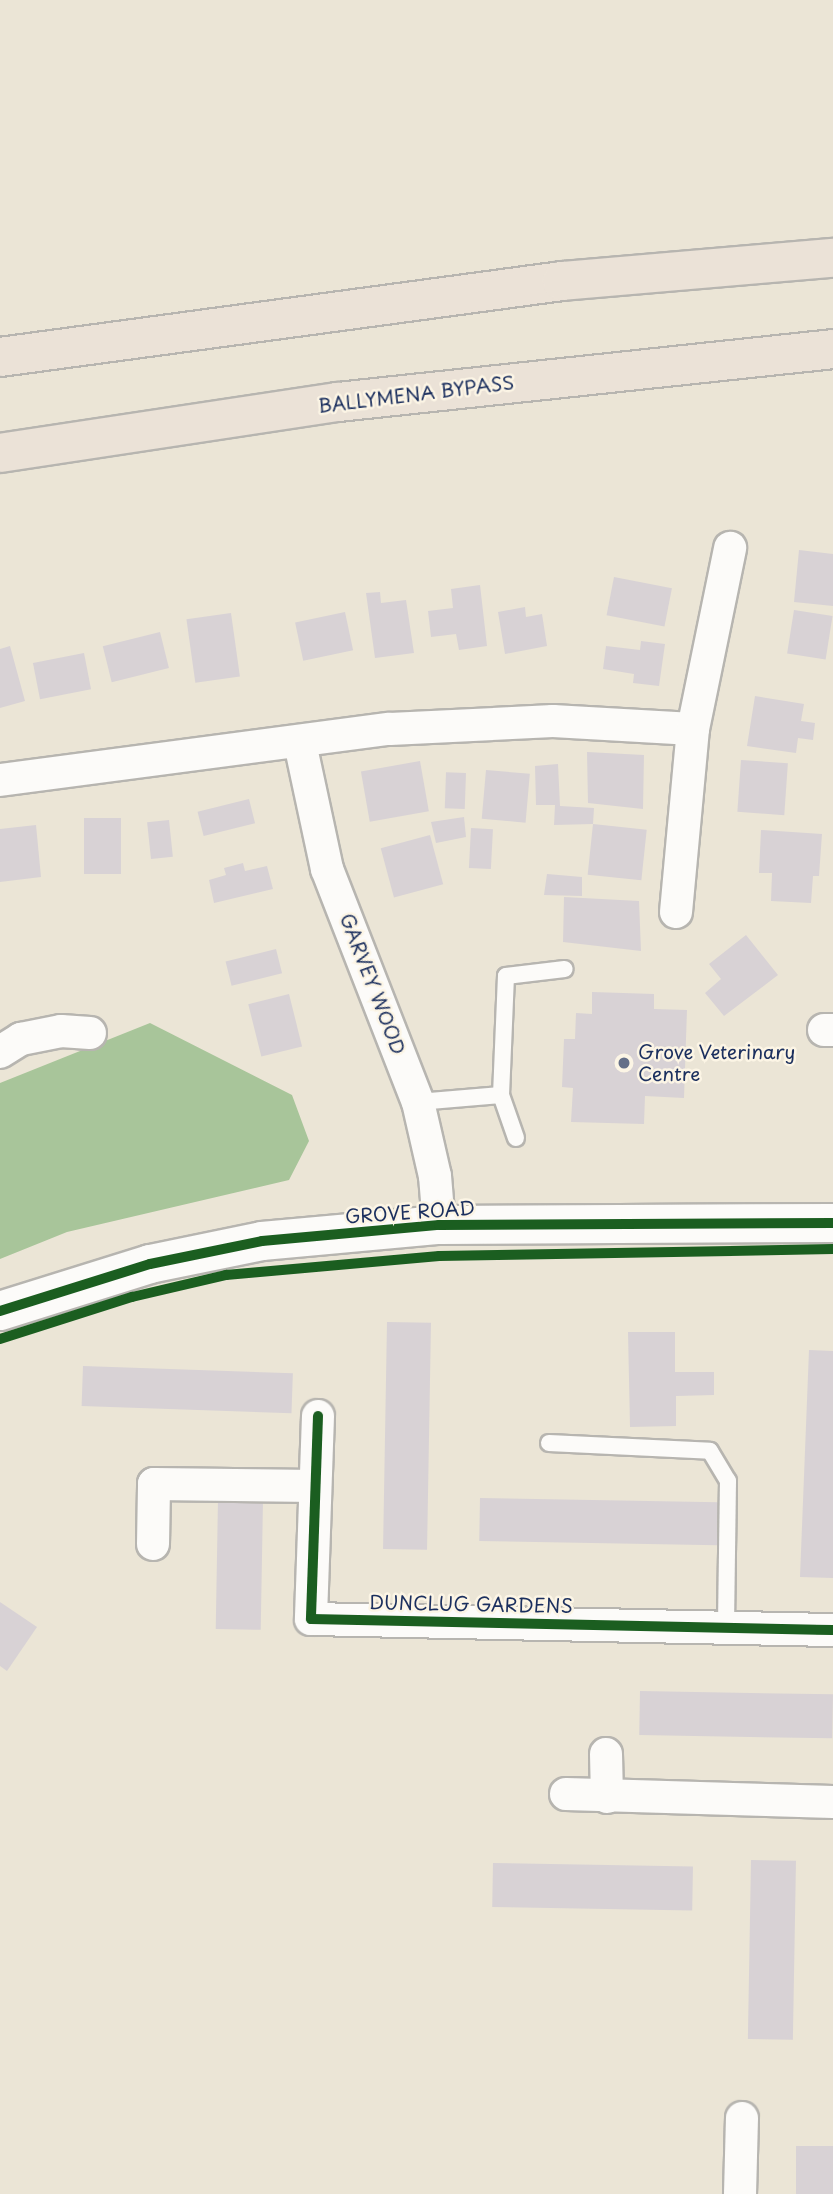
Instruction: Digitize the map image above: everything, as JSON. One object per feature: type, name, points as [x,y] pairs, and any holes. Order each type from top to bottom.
[{"type":"highway","points":[[0,357],[562,281],[833,258]]},
{"type":"highway","name":"BALLYMENA BYPASS","points":[[0,453],[338,402],[833,349]]},
{"type":"street","points":[[676,912],[693,729],[730,548]]},
{"type":"street","points":[[0,780],[300,743],[390,729],[553,721],[693,729]]},
{"type":"street","name":"GARVEY WOOD","points":[[300,743],[327,869],[418,1102],[435,1176],[439,1225]]},
{"type":"street","points":[[0,1052],[21,1039],[61,1031],[90,1033]]},
{"type":"street","name":"GROVE ROAD","points":[[0,1311],[150,1264],[237,1246],[439,1225],[833,1223]]},
{"type":"street","name":"DUNCLUG GARDENS","points":[[318,1416],[311,1619],[833,1630]]},
{"type":"street","points":[[153,1544],[154,1484],[316,1486]]},
{"type":"street","points":[[607,1754],[607,1797]]},
{"type":"street","points":[[566,1794],[833,1802]]},
{"type":"street","points":[[740,2194],[742,2118]]},
{"type":"lane","points":[[516,1138],[501,1095],[506,976],[565,969]]},
{"type":"lane","points":[[418,1102],[501,1095]]},
{"type":"lane","points":[[550,1443],[710,1451],[728,1481],[726,1629]]},
{"type":"green space","points":[[150,1023],[292,1095],[309,1141],[289,1180],[67,1232],[0,1259],[0,1083]]},
{"type":"building","points":[[799,550],[833,554],[833,606],[794,602]]},
{"type":"building","points":[[614,577],[672,588],[664,627],[607,615]]},
{"type":"building","points":[[480,585],[487,646],[459,650],[456,634],[431,637],[428,611],[453,608],[451,589]]},
{"type":"building","points":[[380,592],[381,603],[406,600],[414,653],[375,658],[366,593]]},
{"type":"building","points":[[525,607],[526,617],[542,614],[547,646],[505,654],[498,612]]},
{"type":"building","points":[[794,610],[833,616],[826,660],[787,653]]},
{"type":"building","points":[[345,612],[353,650],[303,661],[295,623]]},
{"type":"building","points":[[231,613],[240,676],[195,683],[186,619]]},
{"type":"building","points":[[160,632],[169,668],[112,682],[103,646]]},
{"type":"building","points":[[641,641],[665,644],[659,686],[633,683],[634,674],[603,669],[606,646],[640,650]]},
{"type":"building","points":[[10,646],[25,701],[0,708],[0,649]]},
{"type":"building","points":[[84,653],[91,689],[40,699],[33,663]]},
{"type":"building","points":[[755,696],[804,704],[801,721],[815,723],[813,740],[798,738],[796,753],[747,746]]},
{"type":"building","points":[[587,752],[644,755],[643,809],[588,803]]},
{"type":"building","points":[[741,760],[788,763],[784,815],[737,812]]},
{"type":"building","points":[[420,761],[429,811],[370,822],[361,771]]},
{"type":"building","points":[[558,764],[560,806],[594,808],[593,824],[554,825],[555,805],[536,805],[535,766]]},
{"type":"building","points":[[486,770],[530,774],[526,823],[482,819]]},
{"type":"building","points":[[446,772],[466,773],[465,809],[445,808]]},
{"type":"building","points":[[249,799],[255,823],[204,836],[198,812]]},
{"type":"building","points":[[464,817],[466,837],[436,843],[431,822]]},
{"type":"building","points":[[84,818],[121,818],[121,874],[84,874]]},
{"type":"building","points":[[169,820],[173,857],[151,859],[147,822]]},
{"type":"building","points":[[593,824],[647,830],[641,880],[588,875]]},
{"type":"building","points":[[36,825],[41,877],[0,882],[0,829]]},
{"type":"building","points":[[471,828],[493,829],[491,869],[469,868]]},
{"type":"building","points":[[761,830],[822,834],[819,876],[813,876],[811,903],[771,901],[772,873],[759,873]]},
{"type":"building","points":[[430,835],[443,884],[394,897],[381,848]]},
{"type":"building","points":[[243,863],[245,871],[267,866],[273,889],[214,903],[209,880],[226,875],[224,868]]},
{"type":"building","points":[[547,874],[582,877],[582,896],[544,895]]},
{"type":"building","points":[[564,897],[639,901],[641,951],[563,942]]},
{"type":"building","points":[[746,935],[778,975],[724,1016],[705,993],[721,979],[709,964]]},
{"type":"building","points":[[276,949],[282,973],[232,986],[226,962]]},
{"type":"building","name":"Grove Veterinary Centre","points":[[592,992],[654,994],[654,1009],[687,1010],[684,1098],[645,1096],[644,1124],[571,1122],[573,1088],[562,1087],[564,1039],[575,1039],[576,1013],[592,1014]]},
{"type":"building","points":[[289,994],[302,1046],[261,1057],[248,1004]]},
{"type":"building","points":[[387,1322],[431,1323],[427,1550],[383,1549]]},
{"type":"building","points":[[628,1332],[675,1332],[675,1372],[714,1372],[714,1395],[676,1396],[676,1426],[630,1427]]},
{"type":"building","points":[[809,1350],[833,1351],[833,1578],[800,1577]]},
{"type":"building","points":[[83,1366],[293,1373],[291,1413],[82,1406]]},
{"type":"building","points":[[480,1498],[718,1502],[717,1545],[479,1541]]},
{"type":"building","points":[[218,1499],[263,1500],[261,1630],[216,1629]]},
{"type":"building","points":[[0,1602],[37,1627],[7,1671],[0,1666]]},
{"type":"building","points":[[640,1691],[833,1694],[832,1738],[639,1735]]},
{"type":"building","points":[[751,1860],[796,1861],[793,2040],[748,2039]]},
{"type":"building","points":[[493,1863],[693,1866],[692,1910],[492,1907]]},
{"type":"building","points":[[796,2146],[833,2146],[833,2194],[796,2194]]},
{"type":"cycle path","points":[[0,1311],[150,1264],[262,1241],[439,1225],[833,1223]]},
{"type":"cycle path","points":[[0,1339],[132,1297],[226,1275],[439,1256],[833,1249]]},
{"type":"cycle path","points":[[318,1416],[311,1619],[833,1630]]},
{"type":"place","name":"Grove Veterinary Centre","points":[[624,1063]]}]
